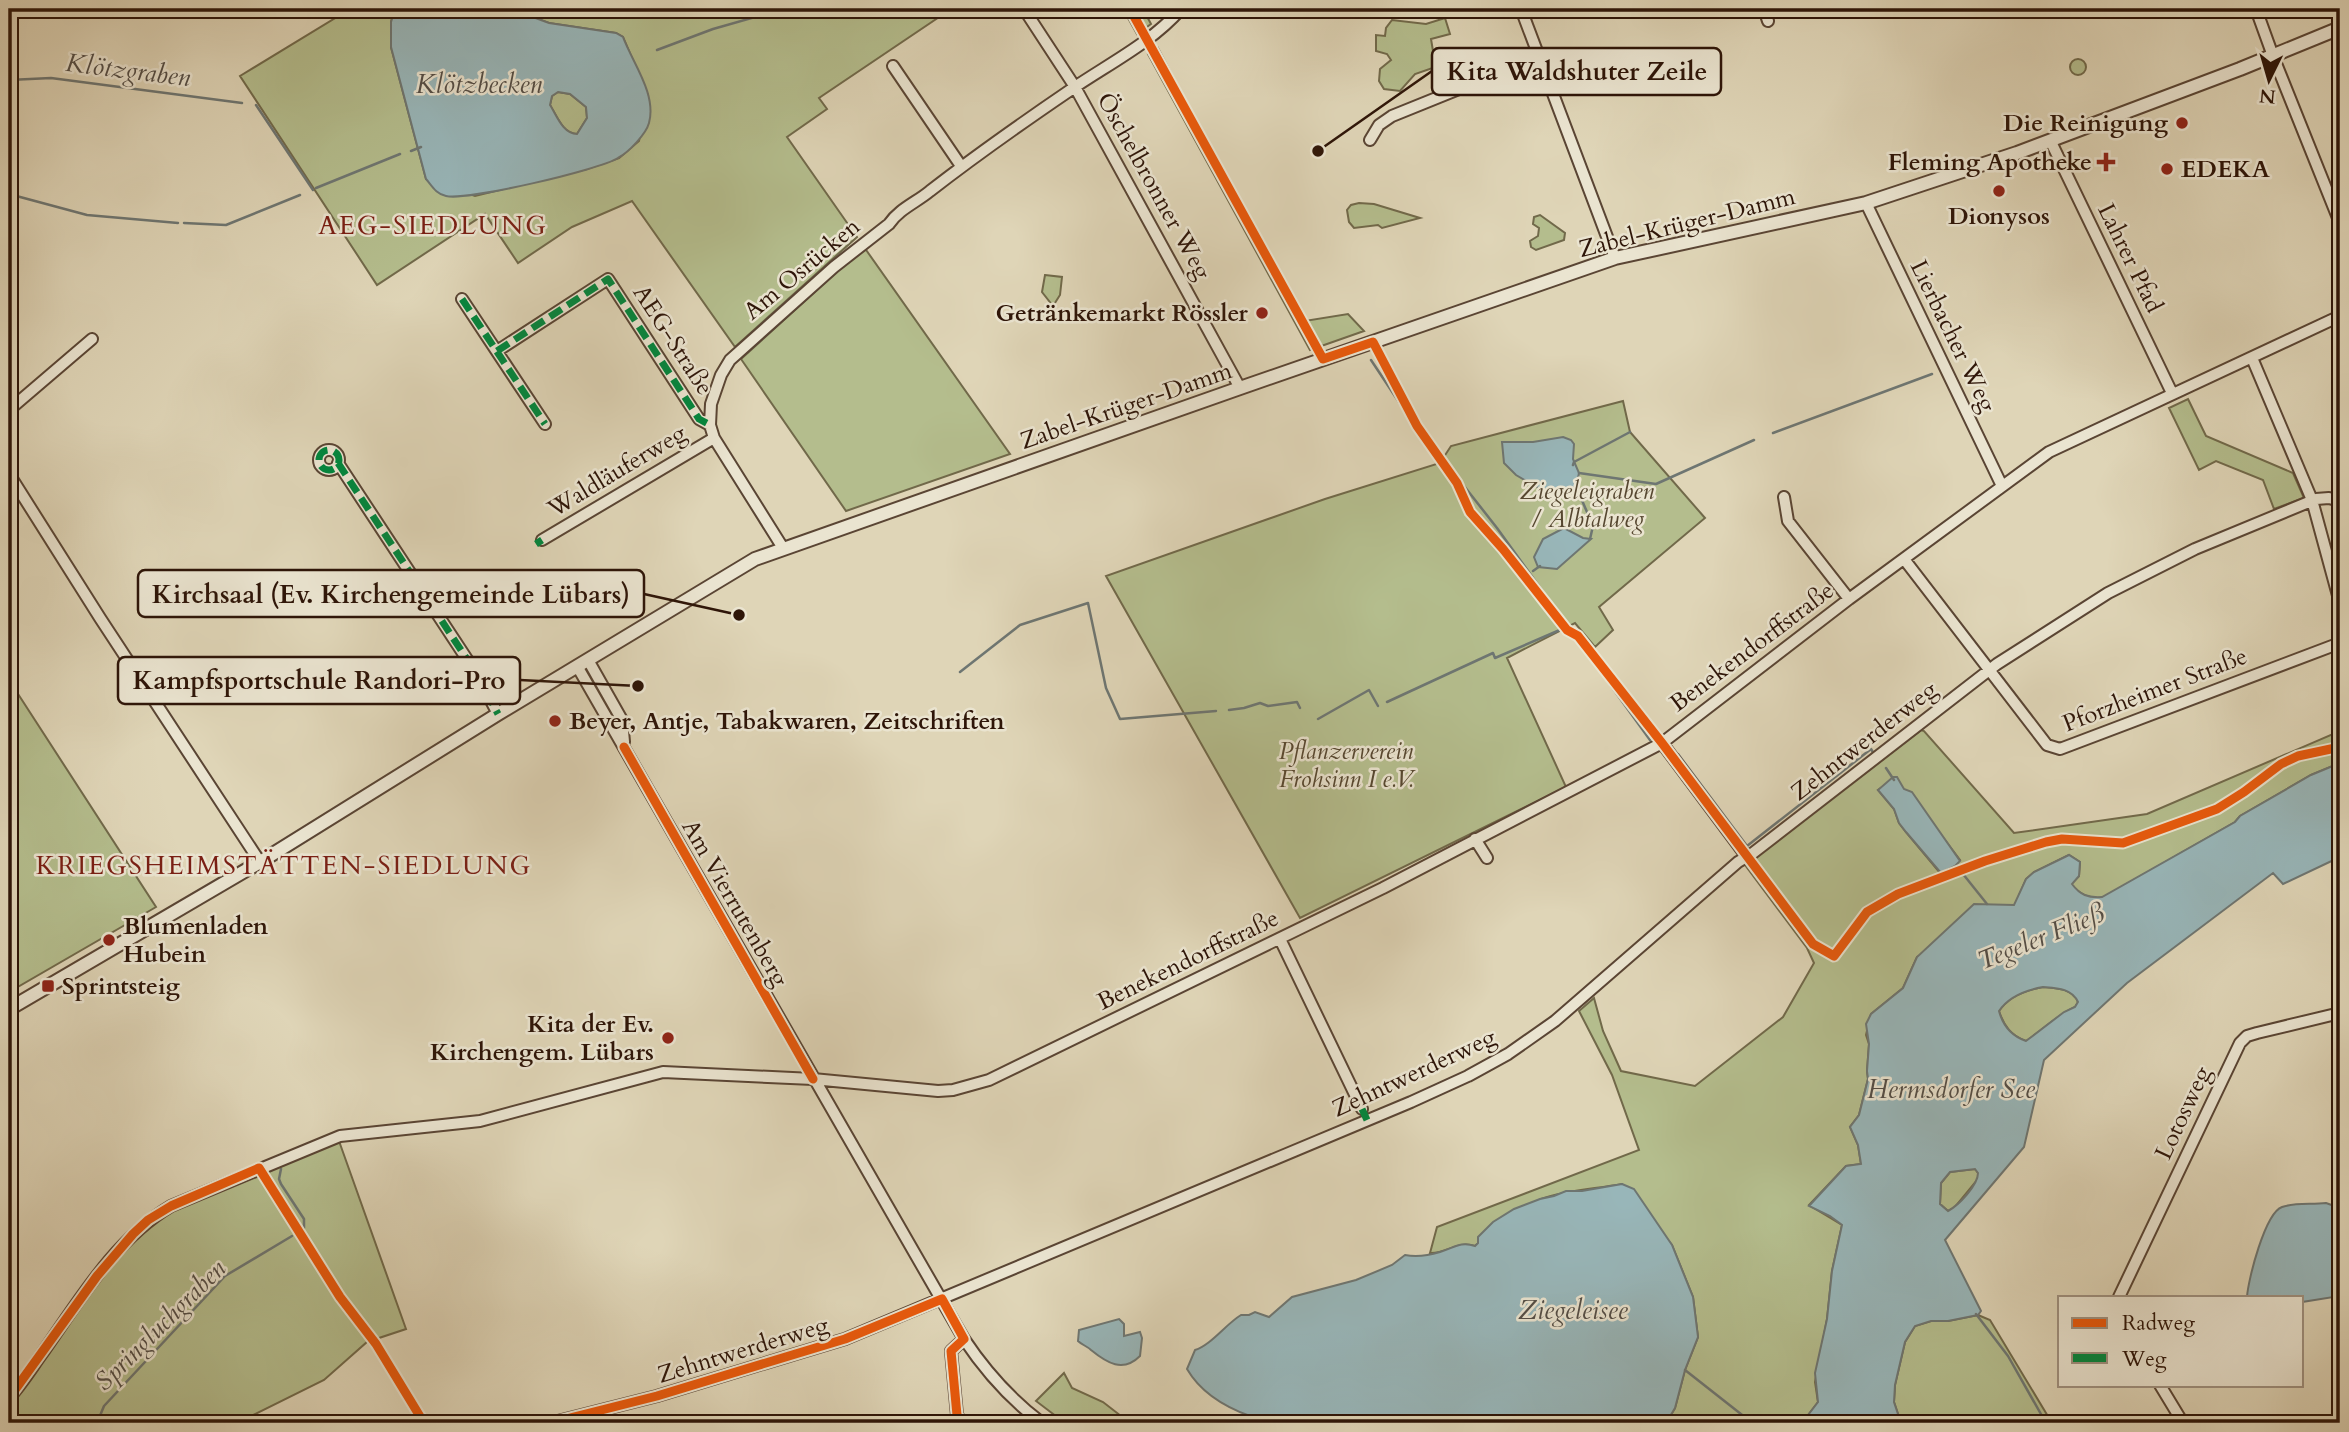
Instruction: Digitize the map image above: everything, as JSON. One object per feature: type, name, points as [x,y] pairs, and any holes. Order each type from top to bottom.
[{"type":"street","name":"Öschelbronner Weg","points":[[1024,9],[1075,87],[1240,388]]},
{"type":"street","name":"Am Osrücken","points":[[783,548],[714,438],[710,425],[714,390],[730,360],[895,216],[961,166],[1147,41],[1181,9]]},
{"type":"street","points":[[1521,9],[1615,258]]},
{"type":"street","points":[[1764,9],[1768,21]]},
{"type":"street","points":[[2256,9],[2340,223]]},
{"type":"street","name":"Zabel-Krüger-Damm","points":[[9,1009],[260,862],[504,710],[755,559],[1615,258],[1867,203],[2050,142],[2340,28]]},
{"type":"street","points":[[1370,140],[1379,125],[1392,116],[1538,57]]},
{"type":"street","points":[[893,66],[961,166]]},
{"type":"street","name":"Lahrer Pfad","points":[[2050,142],[2172,393]]},
{"type":"street","name":"Lierbacher Weg","points":[[1867,203],[2002,486]]},
{"type":"street","name":"AEG-Straße","points":[[497,351],[608,279],[699,419],[710,425]]},
{"type":"street","points":[[462,299],[545,424]]},
{"type":"street","name":"Benekendorffstraße","points":[[9,1398],[97,1276],[120,1247],[148,1220],[171,1206],[340,1136],[480,1121],[663,1072],[813,1079],[938,1091],[953,1090],[989,1080],[1280,939],[1662,743],[1849,599],[2049,452],[2340,316]]},
{"type":"street","points":[[9,410],[92,339]]},
{"type":"street","points":[[2252,358],[2312,500],[2340,603]]},
{"type":"street","name":"Waldläuferweg","points":[[542,540],[714,438]]},
{"type":"street","points":[[338,463],[478,676],[501,695],[504,710]]},
{"type":"street","points":[[9,474],[260,862]]},
{"type":"street","points":[[1784,498],[1788,521],[1849,599]]},
{"type":"street","name":"Zehntwerderweg","points":[[550,1423],[657,1396],[845,1339],[1411,1102],[1480,1070],[1555,1021],[1746,857],[1989,670],[2108,593],[2195,549],[2312,500],[2340,500]]},
{"type":"street","name":"Pforzheimer Straße","points":[[1904,559],[2047,745],[2060,749],[2340,643]]},
{"type":"street","name":"Am Vierrutenberg","points":[[582,663],[622,720],[624,747],[964,1339],[990,1375],[1024,1410],[1042,1423]]},
{"type":"street","points":[[1662,743],[1746,857]]},
{"type":"street","points":[[1475,839],[1487,858]]},
{"type":"street","points":[[1280,939],[1362,1109]]},
{"type":"street","name":"Lotosweg","points":[[2119,1296],[2240,1042],[2257,1033],[2340,1013]]},
{"type":"street","points":[[962,1423],[957,1415],[951,1351],[964,1339]]},
{"type":"street","points":[[2161,1386],[2183,1423]]},
{"type":"green space","points":[[344,9],[395,9],[391,22],[391,47],[426,179],[475,196],[587,169],[619,158],[639,141],[648,95],[623,37],[616,33],[549,23],[511,9],[951,9],[819,98],[827,109],[787,137],[857,237],[735,347],[632,201],[572,227],[518,263],[485,214],[377,285],[240,76],[345,12]]},
{"type":"green space","points":[[1123,9],[1143,9],[1151,24],[1137,34]]},
{"type":"green space","points":[[1445,18],[1450,34],[1431,39],[1433,51],[1443,49],[1447,63],[1415,74],[1400,91],[1384,89],[1379,81],[1380,69],[1391,60],[1387,54],[1376,51],[1376,35],[1385,36],[1386,28],[1392,20],[1426,24]]},
{"type":"green space","points":[[1158,48],[1305,321],[1348,314],[1364,331],[1310,350],[1148,54]]},
{"type":"green space","points":[[2078,59],[2084,61],[2084,73],[2078,75],[2072,73],[2070,67],[2072,61]]},
{"type":"green space","points":[[558,92],[570,94],[586,107],[587,118],[577,134],[564,128],[550,105],[552,96]]},
{"type":"green space","points":[[1374,204],[1420,218],[1382,228],[1378,225],[1354,228],[1349,222],[1347,210],[1351,205]]},
{"type":"green space","points":[[1540,215],[1565,233],[1564,240],[1536,250],[1531,247],[1530,241],[1538,236],[1539,228],[1533,224],[1534,217]]},
{"type":"green space","points":[[864,247],[1010,454],[846,511],[741,359]]},
{"type":"green space","points":[[1045,275],[1062,277],[1060,295],[1053,306],[1042,292]]},
{"type":"green space","points":[[2188,399],[2206,436],[2293,473],[2304,498],[2274,509],[2263,480],[2216,461],[2199,470],[2169,408]]},
{"type":"green space","name":"Pflanzerverein Frohsinn I e.V.","points":[[1623,401],[1630,432],[1705,518],[1599,607],[1613,630],[1595,647],[1575,623],[1507,658],[1566,787],[1300,918],[1106,576],[1325,499],[1440,463],[1451,446]]},
{"type":"green space","points":[[9,680],[156,907],[9,992]]},
{"type":"green space","points":[[1921,730],[2014,833],[2147,814],[2340,731],[2340,763],[2311,775],[2102,898],[2085,895],[2071,884],[2079,876],[2080,862],[2069,855],[2034,872],[2026,879],[2015,905],[1917,957],[1903,988],[1871,1014],[1866,1035],[1869,1044],[1868,1079],[1859,1115],[1850,1127],[1858,1145],[1861,1164],[1846,1166],[1809,1205],[1842,1225],[1815,1382],[1818,1402],[1802,1423],[1666,1423],[1675,1408],[1685,1370],[1698,1337],[1693,1297],[1672,1245],[1622,1184],[1541,1199],[1475,1246],[1463,1245],[1430,1253],[1437,1227],[1639,1150],[1612,1075],[1579,1011],[1594,998],[1603,1031],[1621,1071],[1695,1086],[1783,1017],[1814,963],[1807,948],[1745,865]],"holes":[[[1888,783],[1938,831],[1960,860],[1940,873],[1899,823],[1894,809],[1878,790]]]},
{"type":"green space","points":[[2043,987],[2068,991],[2078,1002],[2075,1007],[2026,1041],[2009,1030],[1999,1011],[2018,994]]},
{"type":"green space","points":[[339,1141],[406,1329],[367,1342],[324,1380],[237,1423],[9,1423],[9,1402],[123,1250],[149,1224],[173,1210]]},
{"type":"green space","points":[[1975,1169],[1978,1179],[1955,1207],[1948,1211],[1940,1204],[1941,1183],[1950,1172]]},
{"type":"green space","points":[[1978,1315],[1990,1320],[2052,1423],[1901,1423],[1894,1402],[1895,1385],[1905,1342],[1915,1326],[1931,1321],[1948,1321]]},
{"type":"green space","points":[[1064,1373],[1072,1388],[1103,1402],[1130,1423],[1065,1423],[1036,1401]]},
{"type":"water","name":"Klötzbecken","points":[[395,9],[511,9],[549,23],[616,33],[623,37],[647,90],[651,112],[649,123],[627,152],[606,163],[561,177],[479,194],[443,195],[426,179],[391,47],[391,22]],"holes":[[[558,92],[570,94],[586,107],[587,118],[577,134],[564,128],[550,105],[552,96]]]},
{"type":"water","points":[[1563,437],[1574,444],[1573,459],[1579,473],[1576,487],[1560,491],[1540,489],[1516,475],[1504,463],[1502,442],[1533,442]]},
{"type":"water","points":[[1564,528],[1591,539],[1557,569],[1538,567],[1534,557],[1543,539]]},
{"type":"water","name":"Hermsdorfer See","points":[[2340,763],[2340,857],[2283,884],[2273,873],[2127,983],[2044,1060],[2024,1147],[1945,1240],[1981,1311],[1978,1315],[1948,1321],[1931,1321],[1915,1326],[1905,1342],[1895,1385],[1894,1402],[1901,1423],[1802,1423],[1818,1402],[1815,1373],[1827,1319],[1832,1271],[1842,1225],[1809,1206],[1846,1166],[1861,1164],[1858,1145],[1850,1127],[1859,1115],[1868,1079],[1869,1044],[1866,1024],[1871,1014],[1903,988],[1917,957],[1974,904],[2014,905],[2026,879],[2034,872],[2069,855],[2080,862],[2079,876],[2072,884],[2085,895],[2102,897],[2235,822],[2240,816],[2311,775]],"holes":[[[2043,987],[2068,991],[2078,1002],[2075,1007],[2064,1012],[2026,1041],[2008,1030],[1999,1011],[2018,994]],[[1975,1169],[1978,1173],[1971,1189],[1948,1211],[1940,1204],[1941,1183],[1950,1172]]]},
{"type":"water","points":[[1893,777],[1897,777],[1904,789],[1912,792],[1960,861],[1955,866],[1941,873],[1899,823],[1894,809],[1878,790]]},
{"type":"water","name":"Ziegeleisee","points":[[1622,1184],[1634,1189],[1672,1245],[1693,1297],[1698,1337],[1685,1370],[1675,1408],[1666,1423],[1250,1423],[1247,1422],[1250,1416],[1214,1398],[1199,1385],[1187,1369],[1195,1350],[1207,1344],[1241,1315],[1255,1312],[1269,1317],[1292,1297],[1356,1280],[1392,1265],[1405,1255],[1432,1254],[1461,1245],[1475,1246],[1478,1237],[1493,1222],[1514,1209],[1540,1199],[1566,1191]]},
{"type":"water","points":[[2326,1203],[2340,1208],[2340,1296],[2304,1302],[2304,1296],[2247,1296],[2258,1248],[2270,1221],[2282,1207]]},
{"type":"water","points":[[1119,1319],[1124,1324],[1124,1336],[1140,1332],[1140,1356],[1134,1361],[1121,1365],[1109,1362],[1078,1341],[1079,1330]]},
{"type":"waterway","name":"Klötzgraben","points":[[657,50],[713,29],[783,9]]},
{"type":"waterway","name":"Klötzgraben","points":[[9,80],[51,78],[242,103]]},
{"type":"waterway","name":"Klötzgraben","points":[[256,105],[313,190]]},
{"type":"waterway","name":"Klötzgraben","points":[[411,151],[421,147]]},
{"type":"waterway","name":"Klötzgraben","points":[[316,188],[400,154]]},
{"type":"waterway","name":"Klötzgraben","points":[[9,194],[87,215],[178,223]]},
{"type":"waterway","name":"Klötzgraben","points":[[184,223],[226,225],[300,195]]},
{"type":"waterway","points":[[1371,360],[1434,455],[1457,477],[1497,528],[1650,740]]},
{"type":"waterway","points":[[1773,433],[1932,374]]},
{"type":"waterway","points":[[1573,465],[1630,432]]},
{"type":"waterway","points":[[1579,473],[1656,484],[1754,440]]},
{"type":"waterway","points":[[1575,484],[1593,526],[1590,539]]},
{"type":"waterway","points":[[1533,571],[1540,566]]},
{"type":"waterway","points":[[960,672],[1020,625],[1088,603],[1106,688],[1120,719],[1216,711]]},
{"type":"waterway","points":[[1387,702],[1493,653],[1495,658],[1569,626]]},
{"type":"waterway","points":[[1318,719],[1369,690],[1378,706]]},
{"type":"waterway","points":[[1229,710],[1260,703],[1268,706],[1297,702],[1300,708]]},
{"type":"waterway","points":[[1678,754],[1747,846],[1871,749],[1874,754]]},
{"type":"waterway","points":[[1886,768],[1894,780]]},
{"type":"waterway","points":[[1963,874],[1987,904]]},
{"type":"waterway","name":"Springluchgraben","points":[[281,1169],[279,1179],[304,1219],[304,1228]]},
{"type":"waterway","name":"Springluchgraben","points":[[97,1423],[104,1406],[225,1276],[292,1236]]},
{"type":"waterway","points":[[1976,1314],[2008,1356],[2046,1423]]},
{"type":"waterway","points":[[1685,1370],[1746,1418]]},
{"type":"marked path","points":[[497,351],[608,279],[699,419],[710,425]]},
{"type":"marked path","points":[[462,299],[545,424]]},
{"type":"marked path","points":[[329,450],[336,453],[339,460],[336,467],[329,470],[322,467],[319,460],[322,453],[329,450]]},
{"type":"marked path","points":[[338,463],[478,676],[498,714]]},
{"type":"marked path","points":[[536,544],[542,540]]},
{"type":"marked path","points":[[480,678],[501,695],[509,707]]},
{"type":"marked path","points":[[1362,1109],[1367,1120]]},
{"type":"cycle path","points":[[1130,9],[1323,359],[1373,342],[1417,426],[1457,483],[1470,512],[1567,630],[1578,636],[1813,944],[1834,956],[1867,912],[1898,894],[1985,861],[2046,842],[2062,839],[2123,843],[2217,809],[2281,764],[2298,756],[2340,747]]},
{"type":"cycle path","points":[[624,747],[813,1079]]},
{"type":"cycle path","points":[[9,1398],[97,1276],[148,1220],[171,1206],[259,1168],[340,1297],[376,1344],[424,1423]]},
{"type":"cycle path","points":[[550,1423],[657,1396],[845,1339],[942,1299],[964,1339],[951,1351],[957,1415],[962,1423]]},
{"type":"place","name":"Die Reinigung","points":[[2182,123]]},
{"type":"place","name":"Kita Waldshuter Zeile","points":[[1318,151]]},
{"type":"place","name":"Fleming Apotheke","points":[[2106,162]]},
{"type":"place","name":"EDEKA","points":[[2167,169]]},
{"type":"place","name":"Dionysos","points":[[1999,191]]},
{"type":"place","name":"Getränkemarkt Rössler","points":[[1262,313]]},
{"type":"place","name":"Kirchsaal (Ev. Kirchengemeinde Lübars)","points":[[739,615]]},
{"type":"place","name":"Kampfsportschule Randori-Pro","points":[[638,686]]},
{"type":"place","name":"Beyer, Antje, Tabakwaren, Zeitschriften","points":[[555,721]]},
{"type":"place","name":"Blumenladen Hubein","points":[[109,940]]},
{"type":"place","name":"Sprintsteig","points":[[48,986]]},
{"type":"place","name":"Kita der Ev. Kirchengem. Lübars","points":[[668,1038]]},
{"type":"district","name":"AEG-SIEDLUNG","points":[[433,225]]},
{"type":"district","name":"KRIEGSHEIMSTÄTTEN-SIEDLUNG","points":[[284,865]]},
{"type":"park label","name":"Ziegeleigraben / Albtalweg","points":[[1587,505]]},
{"type":"water label","name":"Tegeler Fließ","points":[[2041,937]]}]
